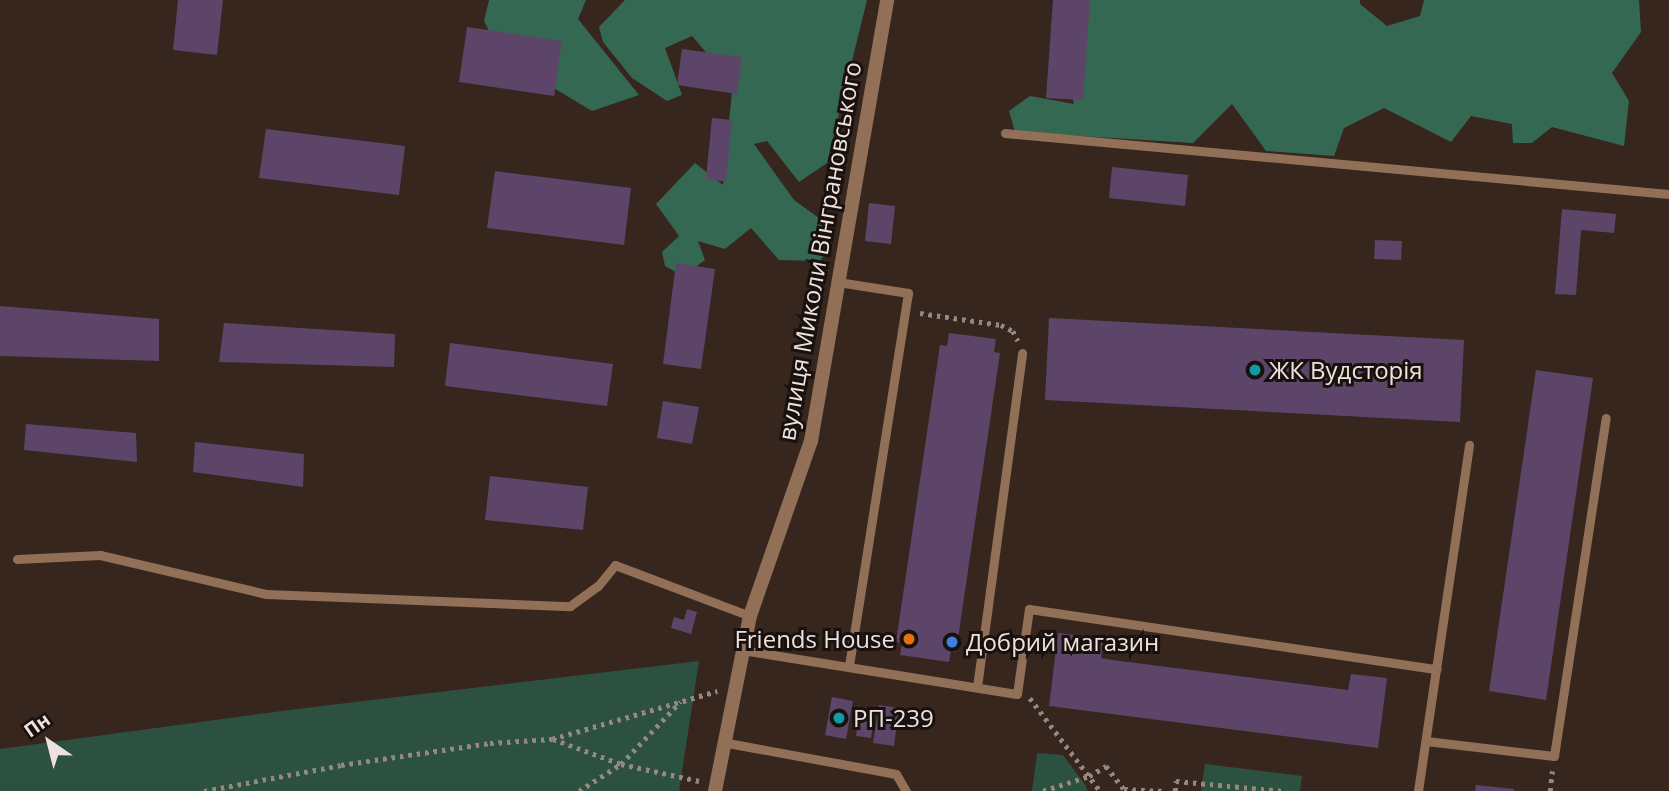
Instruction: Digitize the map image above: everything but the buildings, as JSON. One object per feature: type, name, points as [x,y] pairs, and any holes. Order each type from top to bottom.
[{"type":"street","name":"вулиця Миколи Вінграновського","points":[[716,788],[722,742],[750,615],[811,441],[887,0]]},
{"type":"lane","points":[[1005,134],[1669,194]]},
{"type":"lane","points":[[838,282],[908,293],[849,666]]},
{"type":"lane","points":[[977,687],[1022,353]]},
{"type":"lane","points":[[1426,741],[1554,756],[1606,418]]},
{"type":"lane","points":[[1418,791],[1469,445]]},
{"type":"lane","points":[[16,559],[100,555],[266,594],[570,606],[598,586],[615,565],[750,615]]},
{"type":"lane","points":[[742,650],[1017,694],[1029,609],[1437,668]]},
{"type":"lane","points":[[722,742],[896,774],[906,791]]},
{"type":"path","points":[[905,311],[1001,325],[1013,331],[1022,353]]},
{"type":"path","points":[[1018,684],[1100,791]]},
{"type":"path","points":[[204,791],[341,765],[490,743],[552,739],[734,686]]},
{"type":"path","points":[[579,791],[621,764],[680,702]]},
{"type":"path","points":[[552,739],[621,764],[716,788]]},
{"type":"path","points":[[1043,791],[1089,776],[1106,766],[1124,790],[1163,791]]},
{"type":"path","points":[[1175,791],[1176,781],[1283,791]]},
{"type":"green space","points":[[489,0],[586,0],[578,19],[639,95],[592,111],[532,75],[494,41],[484,21]]},
{"type":"green space","points":[[625,0],[867,0],[827,163],[799,182],[767,141],[754,144],[794,200],[823,221],[832,243],[820,261],[779,260],[751,228],[725,249],[698,241],[705,260],[683,276],[665,266],[662,252],[679,236],[656,204],[695,163],[723,185],[735,60],[710,57],[692,36],[665,48],[682,95],[667,101],[632,78],[603,42],[599,27]]},
{"type":"green space","points":[[1089,0],[1360,0],[1360,4],[1387,26],[1420,16],[1424,0],[1639,0],[1641,32],[1612,73],[1629,101],[1624,146],[1552,127],[1532,143],[1513,143],[1512,124],[1471,116],[1451,142],[1384,108],[1344,128],[1334,156],[1266,151],[1232,104],[1193,143],[1015,132],[1009,111],[1030,96],[1074,104],[1067,78]]},
{"type":"green space","points":[[699,661],[679,791],[0,791],[0,749],[297,709]]},
{"type":"green space","points":[[1037,753],[1063,755],[1087,791],[1032,791]]},
{"type":"green space","points":[[1205,764],[1302,776],[1300,791],[1201,791]]},
{"type":"place","name":"ЖК Вудсторія","points":[[1255,370]]},
{"type":"place","name":"Friends House","points":[[909,639]]},
{"type":"place","name":"Добрий магазин","points":[[952,642]]},
{"type":"place","name":"РП-239","points":[[839,718]]}]
